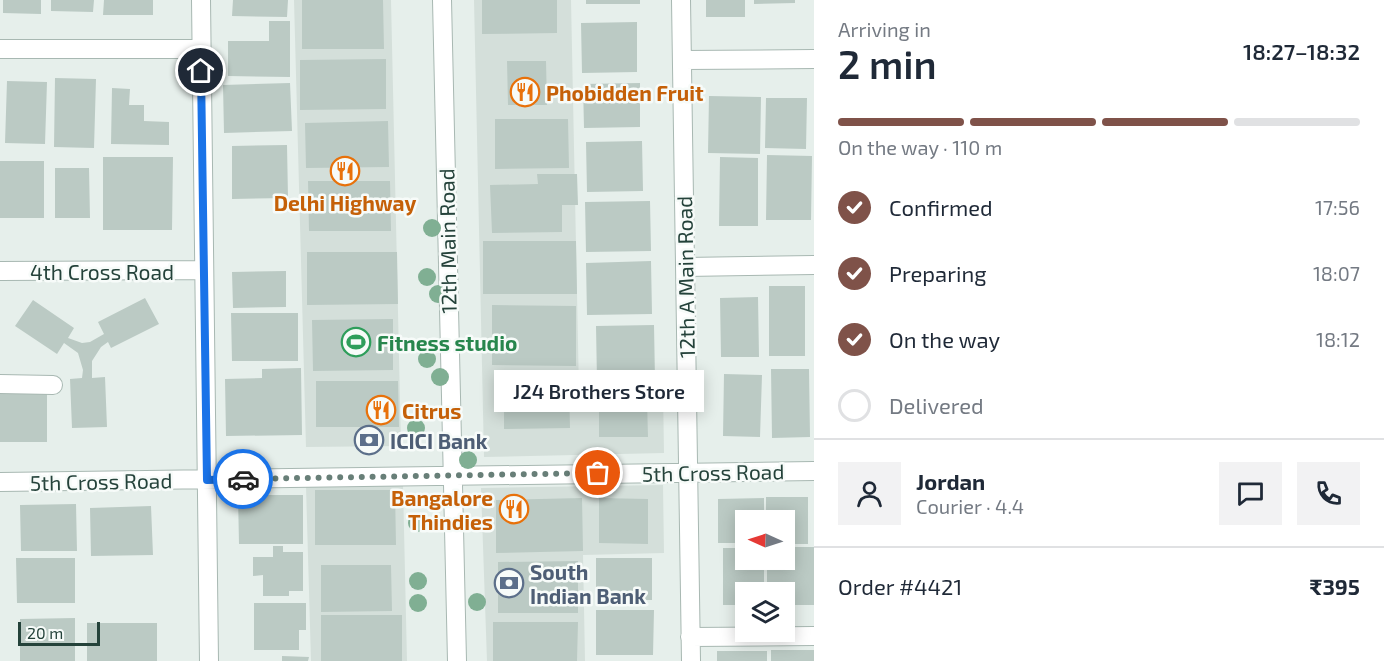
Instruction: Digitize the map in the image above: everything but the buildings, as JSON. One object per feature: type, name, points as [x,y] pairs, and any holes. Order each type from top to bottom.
[{"type":"street","points":[[201,0],[209,661]]},
{"type":"street","name":"12th Main Road","points":[[442,0],[457,661]]},
{"type":"street","name":"12th A Main Road","points":[[681,0],[691,661]]},
{"type":"street","points":[[0,49],[201,49]]},
{"type":"street","points":[[682,60],[814,59]]},
{"type":"street","points":[[685,267],[814,265]]},
{"type":"street","name":"4th Cross Road","points":[[0,271],[204,270]]},
{"type":"street","points":[[0,384],[53,385]]},
{"type":"street","name":"5th Cross Road","points":[[0,482],[453,474],[814,471]]},
{"type":"street","points":[[690,638],[814,636]]},
{"type":"shaded area","points":[[294,0],[391,0],[401,446],[306,447]]},
{"type":"shaded area","points":[[474,0],[571,0],[579,392],[663,391],[664,453],[484,457]]},
{"type":"shaded area","points":[[403,485],[407,661],[311,661],[306,486]]},
{"type":"shaded area","points":[[663,485],[664,553],[583,555],[585,661],[487,661],[481,488]]},
{"type":"way so far","points":[[243,479],[598,473]]},
{"type":"place","name":"Phobidden Fruit","points":[[525,92]]},
{"type":"place","name":"Delhi Highway","points":[[345,171]]},
{"type":"place","name":"Fitness studio","points":[[356,342]]},
{"type":"place","name":"Citrus","points":[[381,410]]},
{"type":"place","name":"ICICI Bank","points":[[369,440]]},
{"type":"place","name":"J24 Brothers Store","points":[[598,473]]},
{"type":"place","name":"Bangalore Thindies","points":[[514,509]]},
{"type":"place","name":"South Indian Bank","points":[[509,583]]},
{"type":"route","points":[[201,71],[207,480],[243,479]]}]
